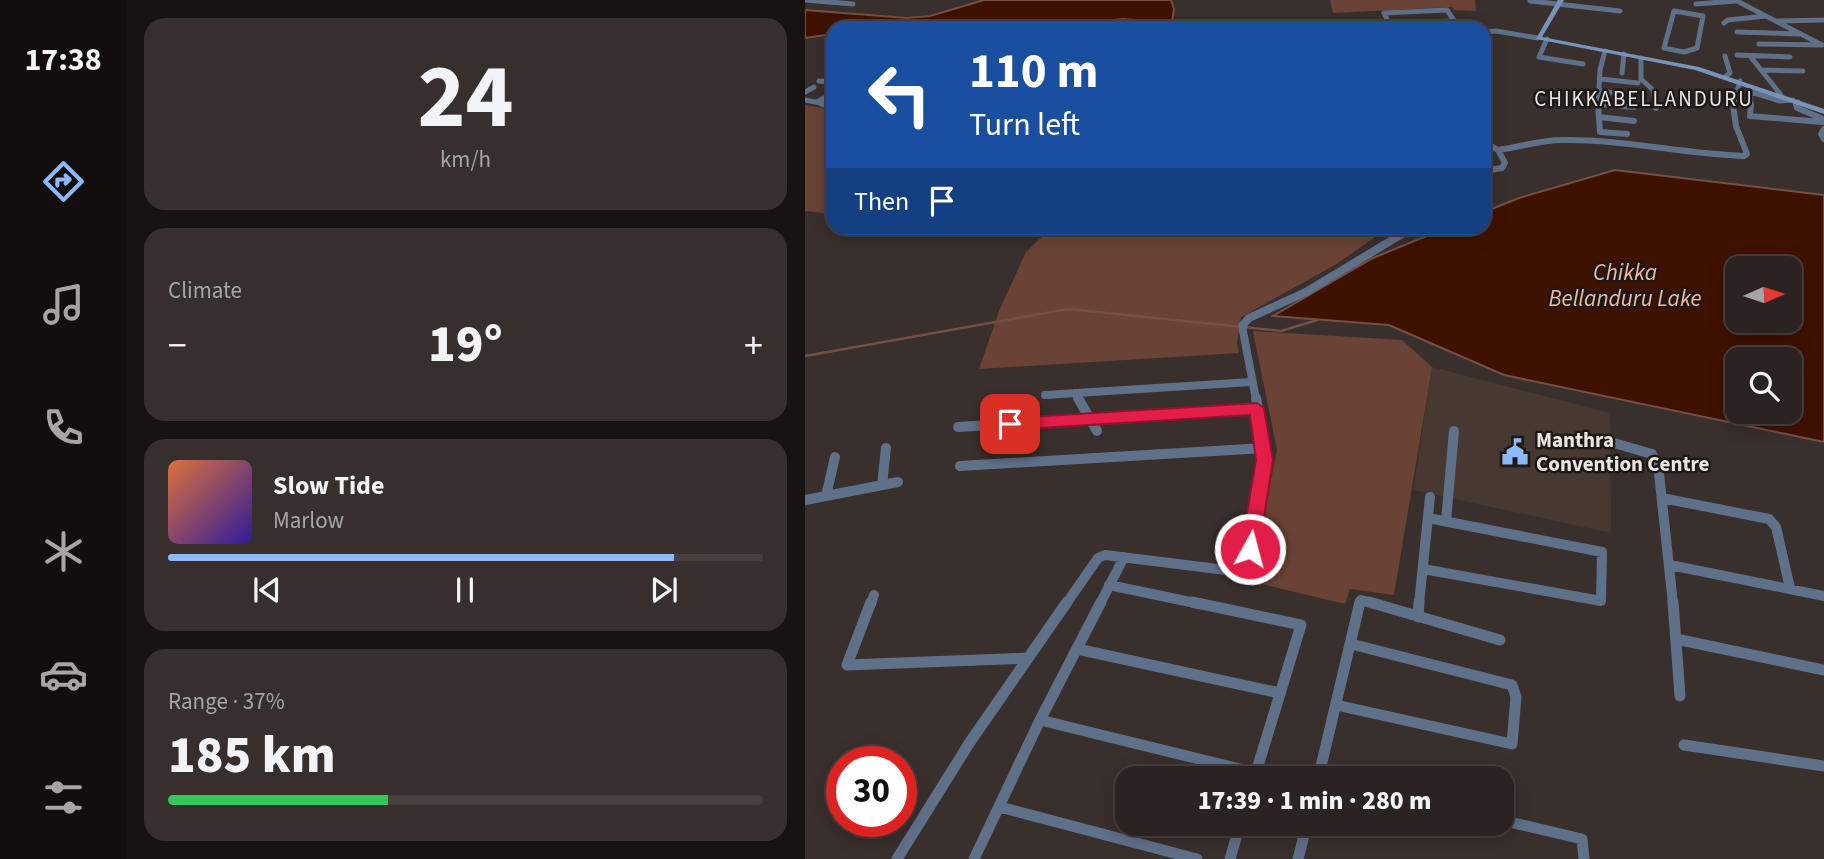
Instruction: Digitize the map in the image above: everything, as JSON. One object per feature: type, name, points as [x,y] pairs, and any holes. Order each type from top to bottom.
[{"type":"main road","points":[[1559,2],[1538,38],[1726,76],[1824,112]]},
{"type":"street","points":[[805,0],[853,4]]},
{"type":"street","points":[[1696,4],[1735,0],[1822,46],[1759,44]]},
{"type":"street","points":[[1529,1],[1559,2],[1620,11]]},
{"type":"street","points":[[1388,21],[1384,13],[1444,10],[1449,11],[1454,21]]},
{"type":"street","points":[[1674,12],[1703,16],[1697,48],[1684,53],[1664,47],[1674,12]]},
{"type":"street","points":[[1724,23],[1728,20],[1766,16]]},
{"type":"street","points":[[1776,21],[1824,20]]},
{"type":"street","points":[[1496,31],[1500,24]]},
{"type":"street","points":[[1491,31],[1538,38]]},
{"type":"street","points":[[1737,32],[1802,34]]},
{"type":"street","points":[[1547,40],[1539,57],[1583,64]]},
{"type":"street","points":[[1605,51],[1601,59],[1599,132],[1627,134]]},
{"type":"street","points":[[1681,65],[1686,55],[1684,53]]},
{"type":"street","points":[[1622,73],[1624,54]]},
{"type":"street","points":[[1737,55],[1790,57]]},
{"type":"street","points":[[1725,56],[1730,73],[1726,76]]},
{"type":"street","points":[[1750,56],[1781,95]]},
{"type":"street","points":[[1639,81],[1641,58]]},
{"type":"street","points":[[1761,70],[1803,71]]},
{"type":"street","points":[[1601,79],[1639,81],[1653,90],[1656,108]]},
{"type":"street","points":[[820,81],[826,81]]},
{"type":"street","points":[[1497,150],[1560,140],[1744,156],[1747,154],[1731,101],[1740,81]]},
{"type":"street","points":[[805,92],[814,87]]},
{"type":"street","points":[[1600,91],[1623,94]]},
{"type":"street","points":[[1751,92],[1780,101],[1796,101],[1797,108],[1821,118],[1822,121],[1750,116],[1751,92]]},
{"type":"street","points":[[817,102],[826,97]]},
{"type":"street","points":[[805,100],[826,104]]},
{"type":"street","points":[[1600,104],[1634,107]]},
{"type":"street","points":[[1599,117],[1634,121]]},
{"type":"street","points":[[1824,130],[1821,134],[1824,139]]},
{"type":"street","points":[[1491,146],[1497,150],[1505,163],[1502,168],[1491,170]]},
{"type":"street","points":[[897,859],[934,796],[1098,558],[1105,555],[1234,571],[1244,565],[1249,557],[1265,448],[1242,326],[1249,318],[1306,292],[1400,235]]},
{"type":"street","points":[[1045,395],[1251,382]]},
{"type":"street","points":[[1075,393],[1097,431]]},
{"type":"street","points":[[958,427],[1257,408]]},
{"type":"street","points":[[1445,521],[1454,431]]},
{"type":"street","points":[[1614,443],[1652,454],[1658,464],[1670,565],[1680,696]]},
{"type":"street","points":[[882,485],[886,448]]},
{"type":"street","points":[[960,466],[1265,448]]},
{"type":"street","points":[[826,496],[835,457]]},
{"type":"street","points":[[805,500],[898,482]]},
{"type":"street","points":[[1417,617],[1430,497]]},
{"type":"street","points":[[1662,498],[1769,519],[1776,527],[1790,588]]},
{"type":"street","points":[[1423,569],[1601,601],[1602,552],[1428,518]]},
{"type":"street","points":[[974,859],[1040,720],[1123,557]]},
{"type":"street","points":[[1670,565],[1824,596]]},
{"type":"street","points":[[1109,585],[1301,625],[1258,766]]},
{"type":"street","points":[[874,595],[847,665],[1028,658]]},
{"type":"street","points":[[1323,766],[1361,600],[1500,640]]},
{"type":"street","points":[[1676,639],[1824,670]]},
{"type":"street","points":[[1336,705],[1512,744],[1516,698],[1512,685],[1351,644]]},
{"type":"street","points":[[1077,649],[1280,693]]},
{"type":"street","points":[[1040,720],[1217,766]]},
{"type":"street","points":[[1684,745],[1824,766]]},
{"type":"street","points":[[1000,807],[1197,859]]},
{"type":"street","points":[[1514,823],[1582,839],[1584,859]]},
{"type":"street","points":[[1230,859],[1237,836]]},
{"type":"street","points":[[1299,859],[1304,836]]},
{"type":"shaded area","points":[[1330,0],[1475,0],[1476,11],[1454,10],[1452,7],[1333,13]]},
{"type":"shaded area","points":[[805,105],[826,109],[826,213],[805,211]]},
{"type":"shaded area","points":[[1044,235],[1378,235],[1335,265],[1241,317],[1237,343],[1239,353],[979,369],[999,311],[1026,252]]},
{"type":"shaded area","points":[[1253,331],[1402,340],[1432,367],[1394,595],[1350,589],[1345,604],[1258,583],[1267,499],[1277,450]]},
{"type":"shaded area","name":"Manthra Convention Centre","points":[[1432,367],[1610,413],[1611,533],[1413,490]]},
{"type":"water","points":[[984,0],[1171,0],[1174,9],[1172,21],[826,21],[826,35],[805,38],[805,10],[907,18],[930,16]]},
{"type":"water","name":"Chikka Bellanduru Lake","points":[[1615,170],[1824,195],[1824,442],[1738,424],[1802,424],[1802,347],[1725,347],[1725,421],[1504,375],[1389,325],[1273,316],[1373,258],[1429,235],[1491,235],[1491,209],[1519,198]]},
{"type":"waterway","points":[[805,356],[1068,309],[1281,331],[1317,320]]},
{"type":"place","name":"Manthra Convention Centre","points":[[1515,452]]},
{"type":"district","name":"CHIKKABELLANDURU","points":[[1644,99]]},
{"type":"route","points":[[1010,424],[1257,408],[1265,448],[1250,549]]}]
